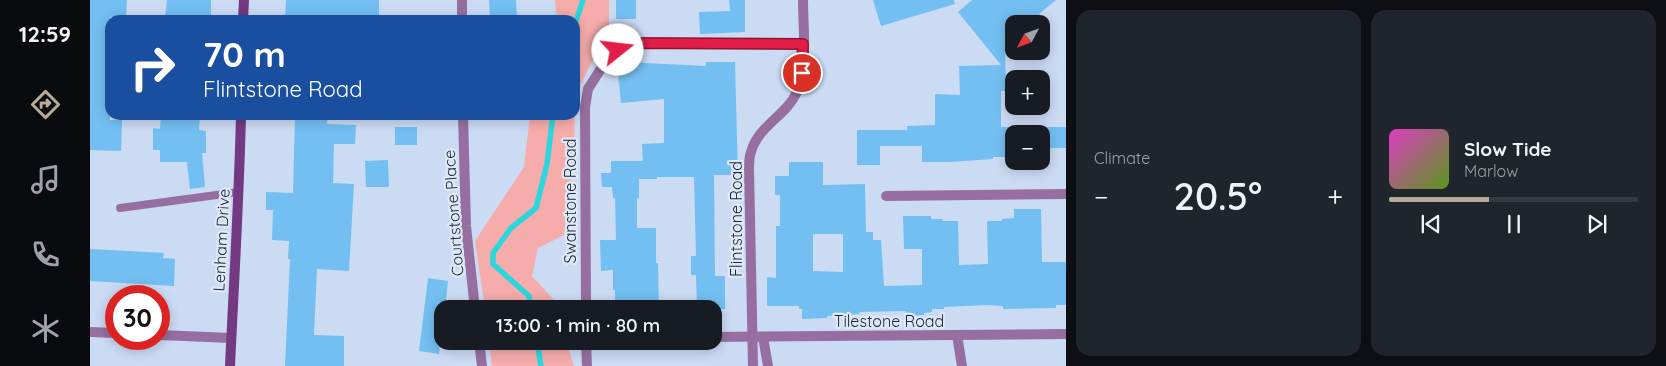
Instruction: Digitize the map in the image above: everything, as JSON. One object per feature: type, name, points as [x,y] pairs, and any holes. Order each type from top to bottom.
[{"type":"street","points":[[244,0],[244,15]]},
{"type":"street","points":[[462,0],[462,15]]},
{"type":"street","name":"Flintstone Road","points":[[752,366],[750,153],[763,130],[789,106],[797,91],[802,73],[803,0]]},
{"type":"street","name":"Swanstone Road","points":[[586,300],[585,107],[588,89],[602,66],[618,50],[632,43],[803,44]]},
{"type":"street","name":"Lenham Drive","points":[[230,366],[241,120]]},
{"type":"street","name":"Courtstone Place","points":[[463,120],[466,226],[474,300]]},
{"type":"street","points":[[886,196],[1066,194]]},
{"type":"street","points":[[90,332],[105,333]]},
{"type":"street","name":"Tilestone Road","points":[[722,337],[1066,334]]},
{"type":"street","points":[[170,335],[231,338]]},
{"type":"street","points":[[957,335],[962,366]]},
{"type":"street","points":[[763,337],[768,366]]},
{"type":"street","points":[[480,350],[482,366]]},
{"type":"street","points":[[586,350],[587,366]]},
{"type":"lane","points":[[120,208],[239,192]]},
{"type":"shaded area","points":[[555,0],[609,0],[609,27],[580,86],[580,15],[556,15]]},
{"type":"shaded area","points":[[529,120],[575,120],[574,153],[564,235],[538,248],[532,276],[554,300],[484,300],[475,241],[524,167]]},
{"type":"shaded area","points":[[490,350],[569,350],[574,366],[492,366]]},
{"type":"building","points":[[90,0],[127,0],[126,15],[105,15],[105,120],[122,120],[121,151],[90,150]]},
{"type":"building","points":[[167,0],[211,0],[211,15],[165,15]]},
{"type":"building","points":[[286,0],[379,0],[379,15],[285,15]]},
{"type":"building","points":[[489,0],[516,0],[517,15],[490,15]]},
{"type":"building","points":[[616,0],[636,0],[636,19],[616,19]]},
{"type":"building","points":[[729,0],[745,0],[745,32],[700,34],[699,12],[730,11]]},
{"type":"building","points":[[873,0],[954,0],[955,4],[881,26]]},
{"type":"building","points":[[972,0],[1056,0],[1040,15],[1005,15],[1005,91],[1001,91],[1001,127],[1005,127],[1005,157],[950,162],[922,162],[922,146],[880,146],[880,165],[857,165],[857,130],[907,130],[907,126],[935,125],[935,94],[960,95],[959,66],[1001,65],[958,12]]},
{"type":"building","points":[[624,62],[706,66],[706,62],[735,62],[738,175],[714,175],[715,276],[725,276],[725,309],[722,309],[722,300],[697,300],[696,275],[691,275],[691,256],[696,256],[694,177],[639,179],[637,228],[656,228],[659,300],[615,300],[613,270],[601,271],[600,240],[616,240],[615,198],[613,198],[612,187],[602,187],[601,173],[611,173],[611,161],[643,161],[642,144],[664,143],[664,99],[621,103],[618,74],[624,73]]},
{"type":"building","points":[[161,120],[200,120],[199,130],[206,131],[206,153],[202,153],[205,187],[190,189],[187,162],[160,162],[160,150],[153,150],[153,128],[160,129]]},
{"type":"building","points":[[295,120],[327,120],[327,124],[356,125],[355,144],[334,144],[333,183],[354,184],[349,271],[317,269],[314,335],[344,336],[344,366],[285,366],[290,259],[288,259],[289,241],[272,240],[273,210],[266,210],[266,192],[293,193]]},
{"type":"building","points":[[395,127],[417,127],[417,145],[395,145]]},
{"type":"building","points":[[1050,127],[1066,127],[1066,148],[1050,148]]},
{"type":"building","points":[[388,160],[389,187],[366,187],[365,161]]},
{"type":"building","points":[[789,162],[823,162],[823,185],[865,184],[866,232],[873,232],[873,240],[881,240],[884,286],[922,285],[922,249],[904,249],[903,216],[931,216],[931,219],[958,221],[959,265],[988,264],[987,221],[1002,221],[1002,219],[1014,218],[1014,209],[1041,209],[1042,262],[1066,262],[1066,305],[1056,305],[1056,308],[1003,309],[1003,306],[987,305],[944,307],[944,309],[932,309],[932,312],[924,313],[924,315],[906,316],[906,311],[860,312],[859,314],[827,316],[827,318],[802,319],[802,309],[799,309],[799,306],[767,306],[767,277],[776,278],[776,226],[780,226],[780,195],[775,195],[775,176],[789,176]],"holes":[[[813,234],[843,234],[843,272],[813,271]]]},
{"type":"building","points":[[90,249],[164,253],[163,258],[175,259],[174,286],[90,281]]},
{"type":"building","points":[[428,278],[448,281],[446,300],[434,300],[434,350],[439,350],[439,354],[419,351]]},
{"type":"waterway","points":[[578,15],[583,0]]},
{"type":"waterway","points":[[530,300],[529,296],[493,264],[493,253],[511,228],[536,208],[547,164],[552,120]]},
{"type":"waterway","points":[[538,350],[541,366]]},
{"type":"route","points":[[618,50],[632,43],[803,44],[802,73]]}]
